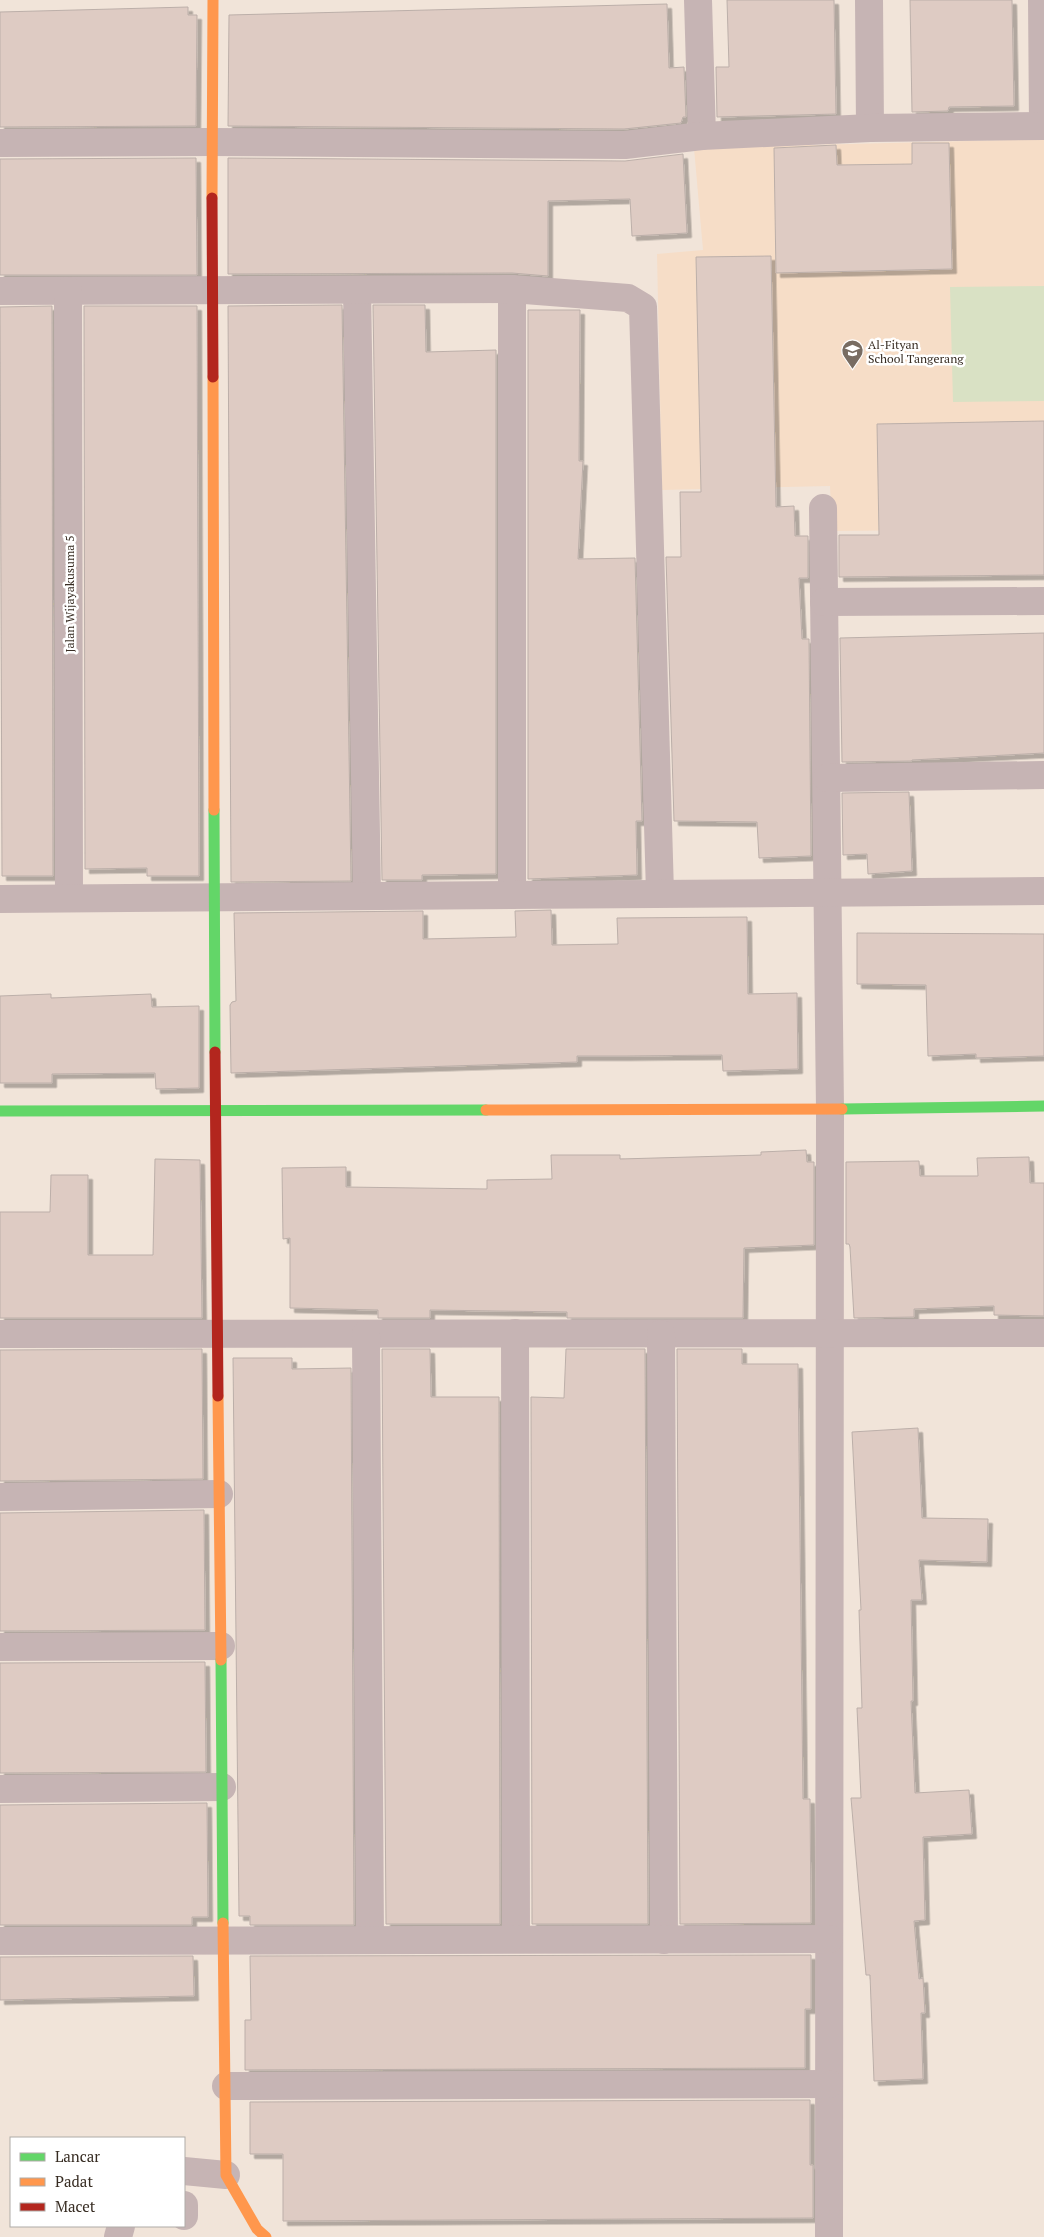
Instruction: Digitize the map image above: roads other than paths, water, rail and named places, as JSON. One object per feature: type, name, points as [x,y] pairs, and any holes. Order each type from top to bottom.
[{"type":"street","points":[[214,0],[212,142],[215,1111],[226,2175],[257,2229],[266,2237]]},
{"type":"street","points":[[698,0],[702,136]]},
{"type":"street","points":[[869,0],[870,128]]},
{"type":"street","points":[[0,143],[212,142],[625,145],[702,136],[870,128],[1043,126],[1042,0]]},
{"type":"street","points":[[512,289],[512,895]]},
{"type":"street","points":[[0,291],[512,289],[628,298],[643,307],[660,894]]},
{"type":"street","points":[[357,290],[367,896]]},
{"type":"street","name":"Jalan Wijayakusuma 5","points":[[68,291],[70,898]]},
{"type":"street","points":[[807,2237],[829,2237],[830,1109],[823,508]]},
{"type":"street","points":[[824,602],[1044,601]]},
{"type":"street","points":[[827,778],[1044,774]]},
{"type":"street","points":[[0,899],[1044,891]]},
{"type":"street","points":[[0,1111],[830,1109],[1044,1106]]},
{"type":"street","points":[[515,1333],[516,1939]]},
{"type":"street","points":[[0,1334],[1044,1333]]},
{"type":"street","points":[[366,1334],[370,1939]]},
{"type":"street","points":[[661,1334],[664,1940]]},
{"type":"street","points":[[0,1497],[219,1494]]},
{"type":"street","points":[[0,1648],[221,1646]]},
{"type":"street","points":[[0,1789],[222,1787]]},
{"type":"street","points":[[0,1941],[829,1939]]},
{"type":"street","points":[[226,2086],[829,2084]]},
{"type":"street","points":[[185,2171],[226,2175]]},
{"type":"place","name":"Al-Fityan School Tangerang","points":[[852,370]]}]
